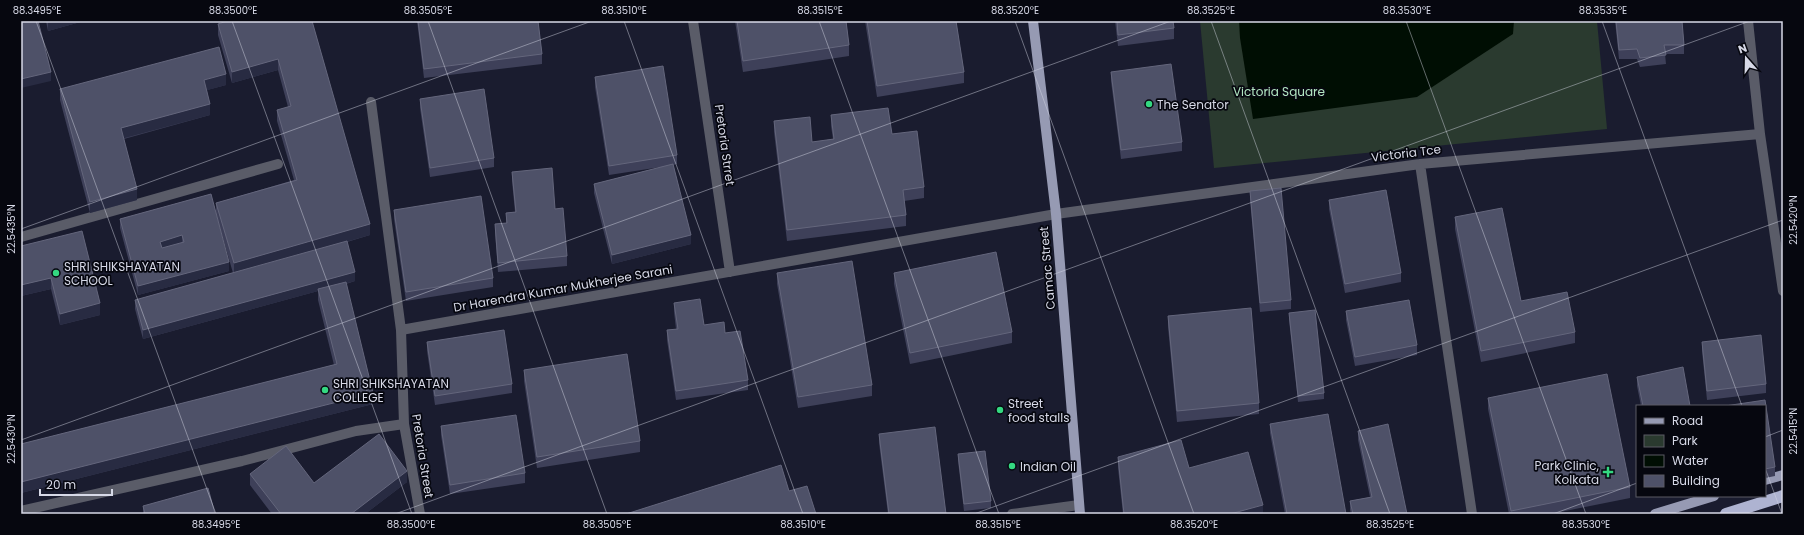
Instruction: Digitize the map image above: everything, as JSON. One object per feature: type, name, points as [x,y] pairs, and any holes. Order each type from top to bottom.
[{"type":"highway","points":[[1726,514],[1783,496]]},
{"type":"main road","name":"Camac Street","points":[[1033,21],[1056,214],[1080,510]]},
{"type":"main road","points":[[1766,480],[1783,475]]},
{"type":"main road","points":[[1655,514],[1711,497]]},
{"type":"street","name":"Pretoria Strret","points":[[694,21],[730,272]]},
{"type":"street","points":[[1748,21],[1760,134],[1783,291]]},
{"type":"street","name":"Pretoria Street","points":[[371,102],[400,330],[404,424],[420,514]]},
{"type":"street","name":"Victoria Tce","points":[[730,272],[1056,214],[1420,164],[1760,134]]},
{"type":"street","points":[[21,237],[278,164]]},
{"type":"street","points":[[1420,164],[1472,514]]},
{"type":"street","name":"Dr Harendra Kumar Mukherjee Sarani","points":[[400,330],[730,272]]},
{"type":"street","points":[[21,511],[242,461],[356,431],[404,424]]},
{"type":"street","points":[[1012,514],[1080,510]]},
{"type":"green space","name":"Victoria Square","points":[[1200,21],[1597,21],[1607,129],[1214,168]]},
{"type":"water","points":[[1239,21],[1514,21],[1513,34],[1417,97],[1253,119],[1240,38]]},
{"type":"building","points":[[21,21],[38,21],[51,72],[21,79]]},
{"type":"building","points":[[227,21],[312,21],[370,224],[234,263],[216,203],[297,180],[277,110],[291,106],[278,59],[232,72],[218,24]]},
{"type":"building","points":[[418,21],[538,21],[542,54],[424,69]]},
{"type":"building","points":[[737,21],[846,21],[849,45],[743,61]]},
{"type":"building","points":[[867,21],[956,21],[964,72],[877,86]]},
{"type":"building","points":[[1117,21],[1173,21],[1174,28],[1118,35]]},
{"type":"building","points":[[1616,21],[1682,21],[1684,45],[1664,45],[1666,55],[1640,58],[1637,49],[1619,50]]},
{"type":"building","points":[[219,47],[226,74],[204,80],[210,104],[121,128],[137,189],[90,202],[60,89]]},
{"type":"building","points":[[1171,64],[1182,142],[1121,150],[1111,72]]},
{"type":"building","points":[[663,66],[677,155],[609,166],[595,77]]},
{"type":"building","points":[[484,89],[494,158],[430,168],[420,99]]},
{"type":"building","points":[[888,108],[892,134],[917,131],[924,187],[903,190],[906,215],[787,230],[774,121],[810,117],[812,142],[834,139],[831,115]]},
{"type":"building","points":[[673,164],[691,235],[612,255],[594,184]]},
{"type":"building","points":[[552,168],[555,209],[563,208],[567,256],[498,263],[495,224],[507,223],[506,213],[516,212],[512,172]]},
{"type":"building","points":[[1281,188],[1291,300],[1260,303],[1250,191]]},
{"type":"building","points":[[1386,190],[1401,273],[1345,284],[1329,200]]},
{"type":"building","points":[[211,194],[229,262],[138,286],[120,219]],"holes":[[[182,235],[184,242],[162,248],[160,242]]]},
{"type":"building","points":[[481,196],[493,278],[406,292],[394,210]]},
{"type":"building","points":[[1502,208],[1521,301],[1567,292],[1575,332],[1481,351],[1455,217]]},
{"type":"building","name":"SHRI SHIKSHAYATAN SCHOOL","points":[[82,231],[100,303],[60,314],[51,278],[21,285],[21,246]]},
{"type":"building","points":[[347,241],[355,272],[143,330],[135,300]]},
{"type":"building","points":[[996,252],[1012,332],[910,353],[894,273]]},
{"type":"building","points":[[852,261],[872,385],[798,397],[777,273]]},
{"type":"building","name":"SHRI SHIKSHAYATAN COLLEGE","points":[[346,282],[373,393],[21,482],[21,444],[337,364],[318,289]]},
{"type":"building","points":[[700,299],[704,325],[724,322],[725,333],[740,331],[748,380],[676,391],[667,330],[678,329],[674,303]]},
{"type":"building","points":[[1409,300],[1417,345],[1355,357],[1346,311]]},
{"type":"building","points":[[1251,308],[1259,403],[1177,411],[1168,316]]},
{"type":"building","points":[[1315,310],[1324,393],[1298,396],[1289,313]]},
{"type":"building","points":[[504,330],[512,384],[435,396],[427,342]]},
{"type":"building","points":[[1761,335],[1766,384],[1707,391],[1702,342]]},
{"type":"building","points":[[627,354],[640,441],[537,457],[524,370]]},
{"type":"building","points":[[1683,367],[1690,405],[1643,405],[1637,377]]},
{"type":"building","points":[[1607,374],[1630,487],[1511,511],[1488,398]]},
{"type":"building","points":[[1765,400],[1766,405],[1732,405]]},
{"type":"building","points":[[1766,407],[1775,467],[1766,469]]},
{"type":"building","points":[[1328,414],[1346,514],[1287,514],[1270,424]]},
{"type":"building","points":[[516,415],[525,473],[450,485],[441,426]]},
{"type":"building","points":[[1388,424],[1407,514],[1353,514],[1350,501],[1372,497],[1358,431]]},
{"type":"building","points":[[935,427],[946,514],[889,514],[879,434]]},
{"type":"building","points":[[379,434],[407,471],[351,514],[281,514],[250,474],[286,446],[314,483]]},
{"type":"building","points":[[1181,440],[1189,468],[1248,452],[1263,505],[1230,514],[1124,514],[1118,457]]},
{"type":"building","points":[[985,451],[991,501],[964,504],[958,454]]},
{"type":"building","points":[[781,465],[789,491],[807,486],[816,514],[626,514]]},
{"type":"building","points":[[208,488],[215,514],[145,514],[143,506]]},
{"type":"place","name":"The Senator","points":[[1149,104]]},
{"type":"place","name":"SHRI SHIKSHAYATAN SCHOOL","points":[[56,273]]},
{"type":"place","name":"SHRI SHIKSHAYATAN COLLEGE","points":[[325,390]]},
{"type":"place","name":"Street food stalls","points":[[1000,410]]},
{"type":"place","name":"Indian Oil","points":[[1012,466]]},
{"type":"place","name":"Park Clinic, Kolkata","points":[[1608,472]]}]
